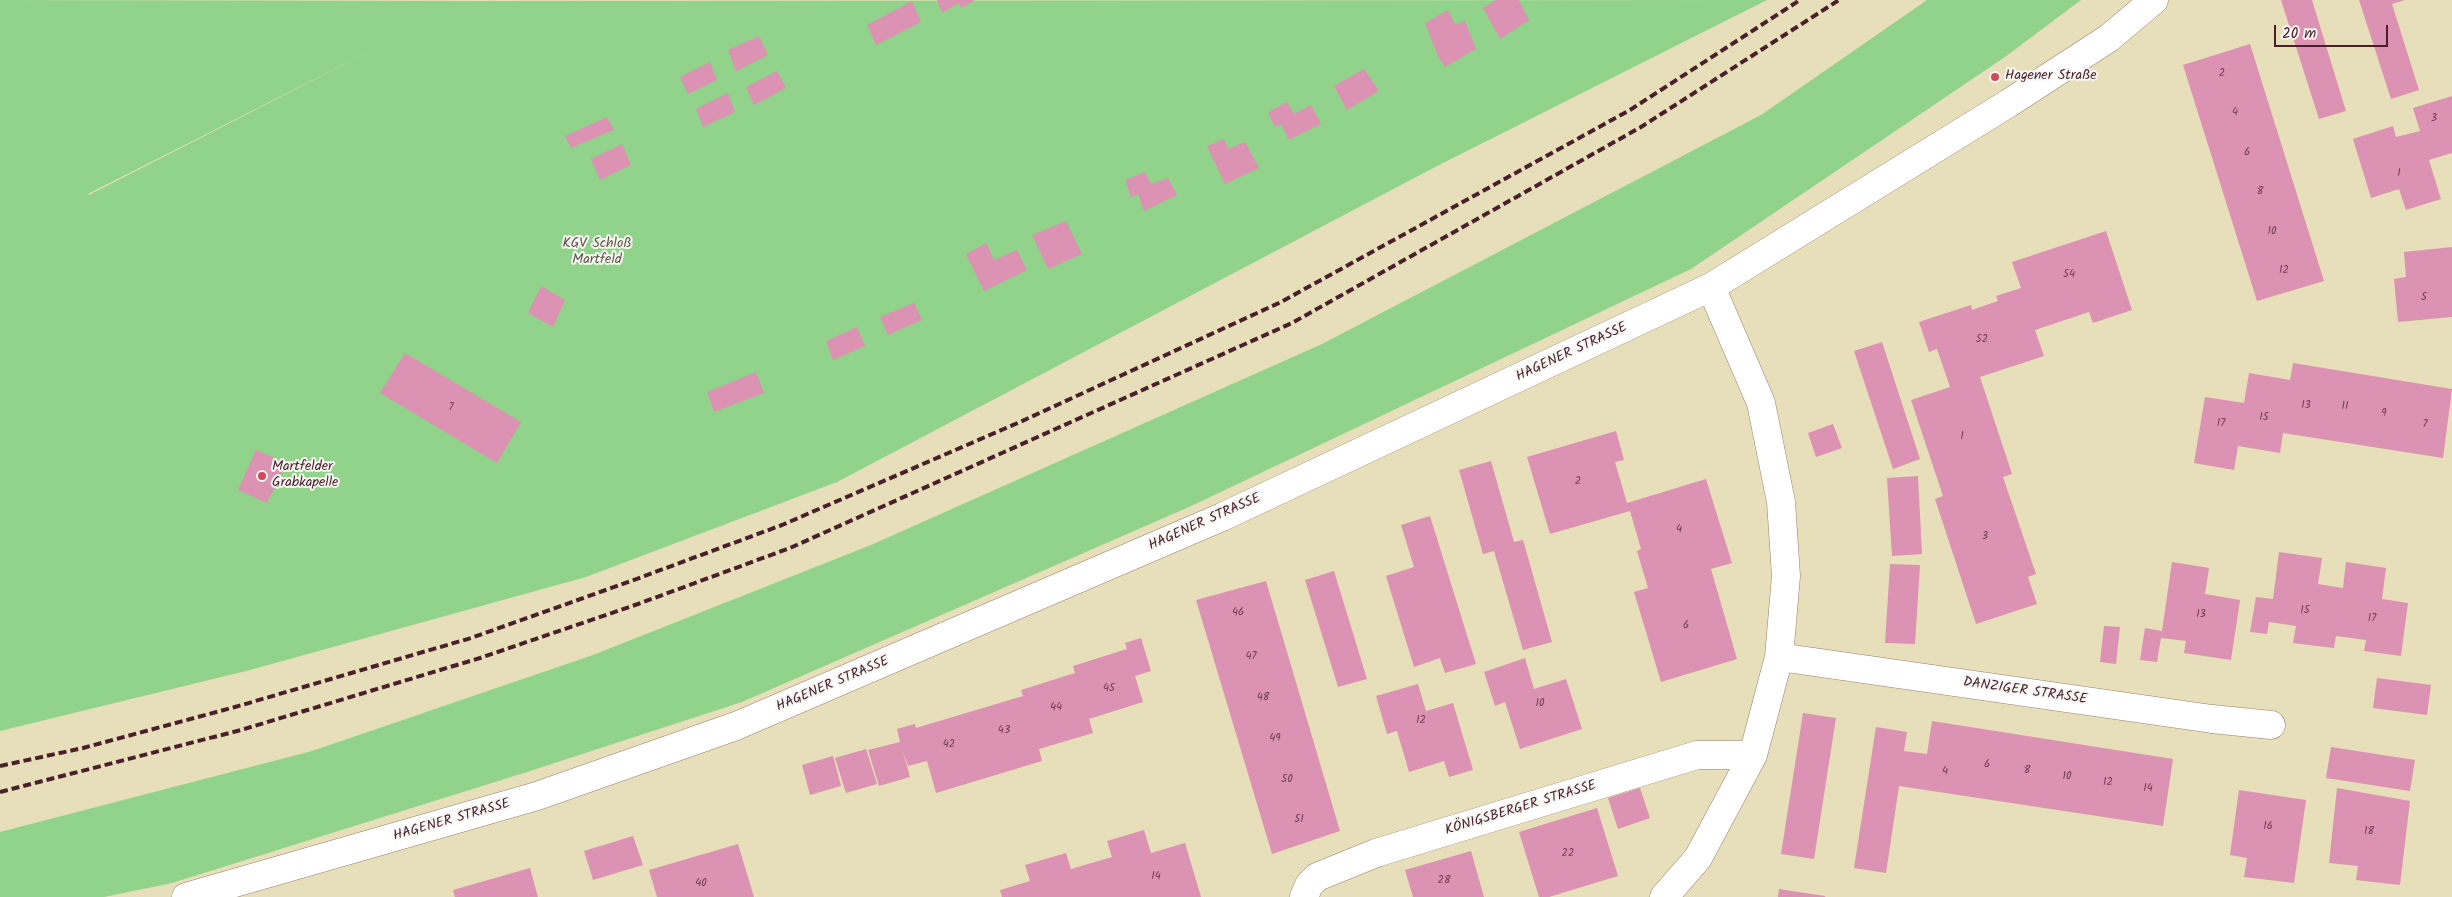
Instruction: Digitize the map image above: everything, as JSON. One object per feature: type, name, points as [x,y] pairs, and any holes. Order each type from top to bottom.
[{"type":"street","name":"HAGENER STRASSE","points":[[186,897],[537,796],[736,726],[1222,517],[1711,287],[2026,92],[2109,38],[2154,0]]},
{"type":"street","points":[[1664,897],[1698,858],[1753,755],[1779,657],[1786,576],[1781,502],[1761,403],[1711,287]]},
{"type":"street","name":"DANZIGER STRASSE","points":[[1779,657],[2212,719],[2271,725]]},
{"type":"street","name":"KÖNIGSBERGER STRASSE","points":[[1304,897],[1309,885],[1317,876],[1376,853],[1697,756],[1753,755]]},
{"type":"green space","name":"KGV Schloß Martfeld","points":[[0,0],[1767,0],[1439,165],[837,482],[586,577],[250,670],[0,731]],"holes":[[[384,44],[89,195],[88,194]]]},
{"type":"green space","points":[[1927,0],[2081,0],[2005,57],[1691,269],[1189,507],[742,702],[527,772],[172,883],[104,897],[0,897],[0,832],[312,751],[593,655],[871,545],[1322,344],[1761,115]]},
{"type":"building","points":[[937,0],[975,0],[961,8],[959,3],[942,13]]},
{"type":"building","points":[[1496,0],[1519,0],[1529,20],[1500,39],[1483,8]]},
{"type":"building","points":[[2281,0],[2312,0],[2346,111],[2319,119]]},
{"type":"building","points":[[2359,0],[2405,0],[2392,4],[2419,90],[2391,99]]},
{"type":"building","points":[[912,1],[921,22],[876,45],[867,25]]},
{"type":"building","points":[[1448,10],[1455,25],[1465,21],[1476,49],[1445,67],[1438,56],[1425,23]]},
{"type":"building","points":[[759,36],[768,55],[736,71],[728,50]]},
{"type":"building","points":[[2250,44],[2324,281],[2257,301],[2183,65]]},
{"type":"building","points":[[710,62],[717,80],[688,94],[680,77]]},
{"type":"building","points":[[1364,69],[1379,91],[1347,110],[1334,86]]},
{"type":"building","points":[[777,71],[786,88],[754,105],[746,87]]},
{"type":"building","points":[[728,93],[735,112],[703,127],[696,109]]},
{"type":"building","points":[[2452,96],[2452,153],[2429,160],[2441,199],[2406,210],[2399,189],[2371,198],[2353,139],[2393,126],[2396,137],[2420,131],[2413,108]]},
{"type":"building","points":[[1287,102],[1294,114],[1311,105],[1321,124],[1289,140],[1281,124],[1275,127],[1268,112]]},
{"type":"building","points":[[607,117],[614,130],[571,148],[565,136]]},
{"type":"building","points":[[1224,139],[1228,149],[1245,142],[1259,168],[1225,184],[1207,146]]},
{"type":"building","points":[[622,144],[631,165],[600,180],[591,159]]},
{"type":"building","points":[[1145,172],[1151,184],[1168,178],[1177,195],[1144,211],[1138,194],[1131,197],[1125,180]]},
{"type":"building","points":[[1066,221],[1082,254],[1048,269],[1032,235]]},
{"type":"building","points":[[2106,231],[2132,310],[2093,323],[2089,312],[2035,330],[2044,356],[1980,377],[2012,474],[2003,477],[2036,574],[2028,577],[2037,604],[1976,624],[1935,499],[1943,496],[1911,400],[1950,387],[1937,349],[1929,352],[1919,322],[1971,305],[1972,310],[1998,301],[1996,296],[2021,288],[2012,262]]},
{"type":"building","points":[[986,243],[994,260],[1017,250],[1027,270],[984,291],[966,254]]},
{"type":"building","points":[[2452,247],[2452,317],[2398,322],[2394,279],[2406,277],[2404,252]]},
{"type":"building","points":[[541,286],[565,300],[553,327],[528,313]]},
{"type":"building","points":[[914,303],[922,320],[888,335],[880,317]]},
{"type":"building","points":[[857,327],[865,346],[833,360],[826,341]]},
{"type":"building","points":[[1882,342],[1920,459],[1893,469],[1854,351]]},
{"type":"building","points":[[405,353],[521,422],[497,463],[380,393]]},
{"type":"building","points":[[2293,363],[2452,389],[2443,458],[2283,433],[2280,453],[2238,446],[2234,470],[2194,463],[2205,397],[2244,403],[2249,373],[2290,380]]},
{"type":"building","points":[[756,372],[764,393],[714,412],[707,392]]},
{"type":"building","points":[[1833,424],[1842,448],[1816,457],[1808,433]]},
{"type":"building","points":[[1616,431],[1624,460],[1615,462],[1627,503],[1706,479],[1732,563],[1711,569],[1737,659],[1661,682],[1634,592],[1648,588],[1637,551],[1641,549],[1630,511],[1550,534],[1527,457]]},
{"type":"building","name":"Martfelder Grabkapelle","points":[[256,450],[286,463],[267,503],[238,490]]},
{"type":"building","points":[[1491,461],[1514,542],[1523,540],[1552,642],[1523,650],[1494,551],[1483,554],[1459,470]]},
{"type":"building","points":[[1918,476],[1922,554],[1892,556],[1887,478]]},
{"type":"building","points":[[1430,516],[1476,664],[1445,673],[1440,658],[1414,667],[1386,576],[1414,567],[1401,525]]},
{"type":"building","points":[[2279,552],[2322,558],[2318,584],[2343,588],[2346,562],[2386,568],[2382,599],[2408,603],[2401,656],[2364,651],[2366,640],[2336,636],[2334,648],[2293,643],[2296,626],[2269,622],[2267,634],[2250,632],[2256,597],[2273,599]]},
{"type":"building","points":[[2172,562],[2209,568],[2205,594],[2240,600],[2231,660],[2184,653],[2186,641],[2161,638],[2157,662],[2140,660],[2145,628],[2162,631]]},
{"type":"building","points":[[1890,564],[1920,565],[1915,644],[1885,643]]},
{"type":"building","points":[[1334,571],[1367,679],[1338,687],[1305,580]]},
{"type":"building","points":[[1266,581],[1340,831],[1272,854],[1196,600]]},
{"type":"building","points":[[2104,626],[2120,627],[2116,664],[2100,662]]},
{"type":"building","points":[[1141,638],[1151,671],[1135,676],[1143,702],[1089,719],[1093,733],[1039,749],[1042,761],[936,793],[927,761],[908,766],[903,752],[910,777],[879,786],[868,750],[900,742],[897,729],[915,724],[916,728],[1023,696],[1021,690],[1075,673],[1073,666],[1127,649],[1125,643]]},
{"type":"building","points":[[1525,658],[1534,689],[1566,679],[1582,729],[1520,749],[1505,702],[1495,706],[1484,672]]},
{"type":"building","points":[[2377,678],[2431,685],[2427,715],[2373,708]]},
{"type":"building","points":[[1418,684],[1426,711],[1453,703],[1473,770],[1449,777],[1444,761],[1409,772],[1397,731],[1387,734],[1376,696]]},
{"type":"building","points":[[1803,713],[1836,718],[1814,859],[1781,854]]},
{"type":"building","points":[[1932,721],[2173,759],[2163,826],[1899,786],[1886,873],[1854,868],[1876,727],[1907,732],[1904,751],[1927,754]]},
{"type":"building","points":[[2331,747],[2415,760],[2410,791],[2326,778]]},
{"type":"building","points":[[866,749],[877,784],[846,793],[835,758]]},
{"type":"building","points":[[833,756],[841,786],[810,795],[802,765]]},
{"type":"building","points":[[1640,788],[1650,818],[1618,829],[1608,798]]},
{"type":"building","points":[[2337,788],[2410,801],[2400,885],[2356,880],[2358,866],[2329,863]]},
{"type":"building","points":[[2239,790],[2306,800],[2294,883],[2244,877],[2247,858],[2230,855]]},
{"type":"building","points":[[1597,808],[1618,876],[1549,897],[1539,897],[1519,832]]},
{"type":"building","points":[[1144,830],[1151,853],[1185,843],[1201,897],[1002,897],[1000,890],[1030,881],[1025,865],[1066,853],[1071,869],[1112,857],[1107,841]]},
{"type":"building","points":[[633,836],[643,865],[593,880],[584,851]]},
{"type":"building","points":[[738,844],[754,897],[657,897],[649,870]]},
{"type":"building","points":[[1471,851],[1484,897],[1413,897],[1405,870]]},
{"type":"building","points":[[530,868],[538,897],[455,897],[453,890]]},
{"type":"building","points":[[1779,889],[1825,896],[1825,897],[1778,897]]},
{"type":"railway","points":[[0,766],[83,748],[235,707],[471,638],[782,525],[1020,422],[1281,302],[1630,110],[1800,0]]},
{"type":"railway","points":[[0,792],[241,730],[480,658],[638,604],[790,548],[1292,323],[1641,127],[1839,0]]},
{"type":"place","name":"Hagener Straße","points":[[1995,77]]},
{"type":"place","name":"Martfelder Grabkapelle","points":[[262,476]]}]
